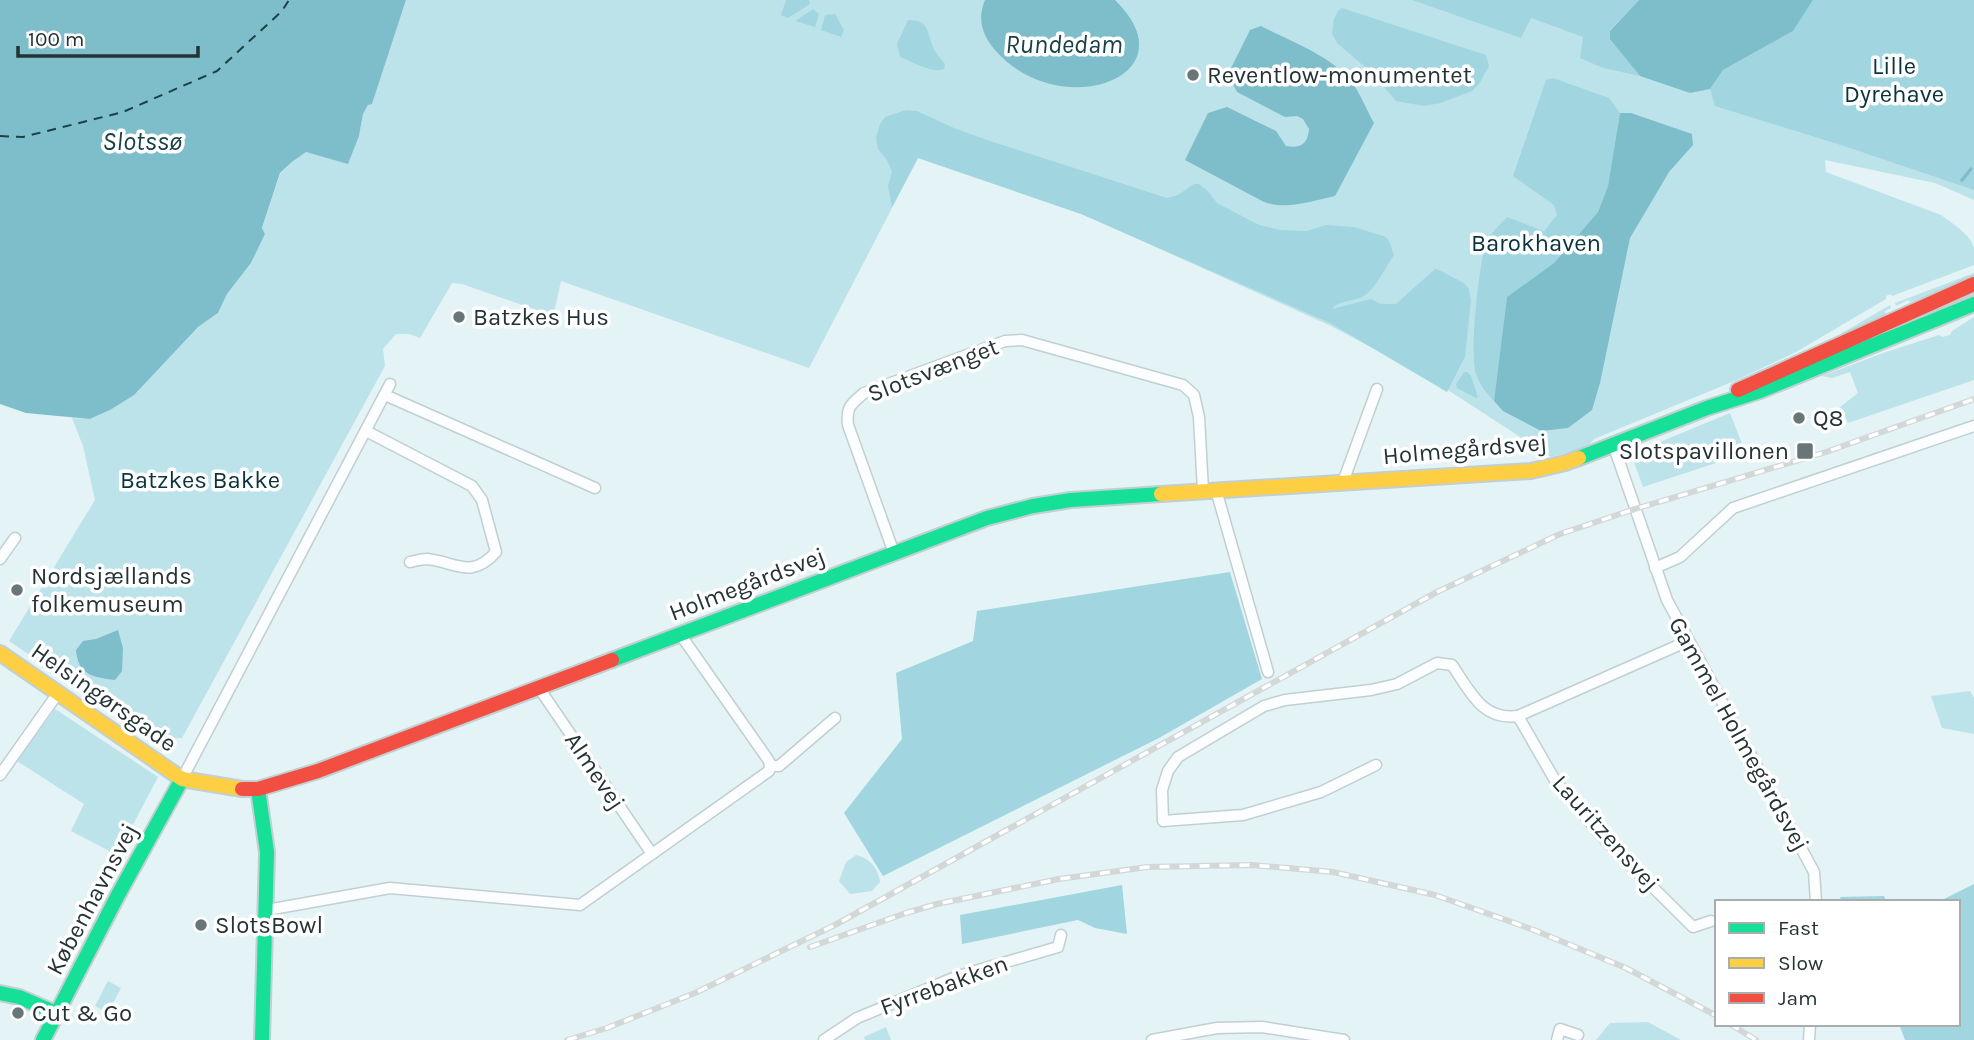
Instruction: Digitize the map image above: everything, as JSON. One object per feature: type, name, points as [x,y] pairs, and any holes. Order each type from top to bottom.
[{"type":"street","name":"Holmegårdsvej","points":[[1707,408],[1748,385],[1974,284]]},
{"type":"street","name":"Holmegårdsvej","points":[[182,779],[237,789],[258,789],[318,771],[987,518],[1033,506],[1071,500],[1209,490],[1531,471],[1566,463],[1707,408],[1760,391],[1974,304]]},
{"type":"street","name":"Slotsvænget","points":[[894,553],[848,425],[847,412],[850,405],[864,393],[1005,341],[1022,341],[1183,385],[1194,395],[1209,490],[1268,672]]},
{"type":"street","points":[[182,779],[390,384]]},
{"type":"street","name":"Holmegårdsvej","points":[[1343,482],[1377,389]]},
{"type":"street","points":[[385,395],[594,488]]},
{"type":"street","points":[[1655,568],[1680,557],[1733,508],[1974,426]]},
{"type":"street","points":[[366,431],[472,486],[482,500],[496,552],[485,563],[463,569],[425,559],[410,562]]},
{"type":"street","name":"Gammel Holmegårdsvej","points":[[1613,444],[1667,600],[1814,872],[1816,900]]},
{"type":"street","points":[[0,559],[15,538]]},
{"type":"street","points":[[267,909],[390,888],[580,905],[769,771],[771,766],[680,634]]},
{"type":"street","points":[[1376,765],[1321,792],[1243,815],[1163,821],[1162,790],[1168,771],[1178,757],[1264,706],[1285,699],[1371,690],[1397,684],[1437,663],[1452,665],[1479,704],[1493,715],[1505,718],[1518,716],[1688,641]]},
{"type":"street","name":"Helsingørsgade","points":[[0,653],[182,779]]},
{"type":"street","name":"Almevej","points":[[539,688],[652,854]]},
{"type":"street","points":[[0,775],[58,693]]},
{"type":"street","name":"Lauritzensvej","points":[[1518,716],[1556,782],[1605,840],[1693,927],[1711,922]]},
{"type":"street","points":[[771,766],[779,766],[835,718]]},
{"type":"street","name":"Københavnsvej","points":[[46,1035],[182,779]]},
{"type":"street","points":[[258,789],[267,852],[262,1040]]},
{"type":"street","name":"Fyrrebakken","points":[[824,1040],[857,1018],[958,976],[1058,947],[1061,935]]},
{"type":"street","points":[[0,993],[58,1014]]},
{"type":"street","points":[[1152,1040],[1217,1028],[1262,1027],[1344,1040]]},
{"type":"street","points":[[1557,1040],[1560,1029],[1578,1035]]},
{"type":"green space","name":"Barokhaven","points":[[406,0],[1974,0],[1974,200],[1935,183],[1825,160],[1826,172],[1941,215],[1969,238],[1974,248],[1974,265],[1886,296],[1886,299],[1796,352],[1739,379],[1594,439],[1586,448],[1551,457],[1431,379],[1331,326],[1082,214],[918,158],[809,368],[561,281],[554,313],[551,315],[462,284],[452,283],[420,338],[409,334],[396,334],[383,349],[385,366],[182,738],[168,739],[162,746],[9,641],[95,500],[83,446],[72,418],[91,419],[110,410],[198,327],[218,313],[227,294],[251,263],[265,234],[262,229],[280,174],[306,152],[320,155],[359,136],[363,114],[368,105],[372,104]]},
{"type":"green space","points":[[786,0],[809,0],[810,4],[788,18],[781,15]]},
{"type":"green space","points":[[1412,0],[1639,0],[1610,30],[1610,38],[1640,76],[1603,68],[1580,58],[1583,37],[1531,18],[1521,38]]},
{"type":"green space","name":"Lille Dyrehave","points":[[1813,0],[1974,0],[1974,190],[1715,106],[1710,89],[1723,70],[1793,31]]},
{"type":"green space","points":[[1342,8],[1486,55],[1489,66],[1472,91],[1441,103],[1424,106],[1396,101],[1373,74],[1337,43],[1332,34],[1334,19]]},
{"type":"green space","points":[[813,9],[819,14],[815,27],[795,21]]},
{"type":"green space","points":[[835,14],[844,30],[841,37],[821,30],[825,15]]},
{"type":"green space","points":[[908,20],[921,22],[927,28],[935,51],[945,64],[944,69],[928,69],[900,57],[897,44]]},
{"type":"green space","points":[[1553,78],[1609,98],[1620,113],[1608,186],[1598,212],[1554,263],[1507,297],[1494,401],[1479,382],[1474,363],[1476,309],[1483,254],[1490,236],[1507,217],[1544,231],[1557,215],[1554,205],[1513,176],[1546,80]]},
{"type":"green space","points":[[906,110],[917,111],[990,141],[1167,198],[1199,184],[1217,203],[1259,225],[1280,230],[1307,231],[1326,225],[1354,227],[1386,237],[1394,255],[1375,285],[1364,296],[1332,309],[1371,299],[1381,304],[1396,304],[1435,269],[1439,270],[1464,283],[1469,289],[1471,301],[1465,357],[1447,392],[1330,323],[1081,214],[918,158],[892,207],[888,186],[892,172],[878,149],[876,138],[885,117]]},
{"type":"green space","points":[[1974,273],[1974,277],[1951,289],[1910,302],[1908,300],[1896,306],[1895,303]]},
{"type":"green space","points":[[1974,287],[1974,299],[1889,332],[1887,330]]},
{"type":"green space","points":[[1890,305],[1891,308],[1885,311],[1886,314],[1825,343]]},
{"type":"green space","points":[[1974,317],[1974,380],[1848,423],[1840,407],[1858,393],[1850,372],[1832,378],[1822,376],[1939,335],[1950,335]]},
{"type":"green space","points":[[1464,372],[1471,376],[1478,397],[1457,388],[1456,384]]},
{"type":"green space","points":[[1730,413],[1744,449],[1740,455],[1643,487],[1631,454]]},
{"type":"green space","points":[[1230,572],[1262,679],[1159,738],[883,876],[844,813],[902,739],[896,673],[973,641],[977,611]]},
{"type":"green space","points":[[1970,691],[1974,698],[1974,734],[1942,728],[1931,696]]},
{"type":"green space","points":[[55,709],[158,777],[117,855],[71,831],[84,804],[17,761]]},
{"type":"green space","points":[[856,855],[872,864],[880,882],[872,891],[850,894],[839,881],[846,862]]},
{"type":"green space","points":[[1974,884],[1974,1040],[1905,1040],[1900,1026],[1960,1026],[1960,900],[1942,900]]},
{"type":"green space","points":[[1122,885],[1127,934],[1095,928],[1078,920],[962,944],[960,915]]},
{"type":"green space","points":[[1884,896],[1886,900],[1841,900],[1840,897]]},
{"type":"green space","points":[[108,981],[121,988],[108,1013],[95,1006]]},
{"type":"green space","points":[[1648,1022],[1681,1040],[1596,1040],[1610,1023]]},
{"type":"green space","points":[[886,1027],[891,1040],[865,1040],[864,1037]]},
{"type":"water","name":"Slotssø","points":[[0,0],[406,0],[372,104],[368,105],[363,114],[359,136],[348,164],[306,152],[280,173],[262,228],[265,234],[251,263],[227,294],[218,313],[198,327],[134,395],[90,419],[26,413],[0,404]]},
{"type":"water","name":"Rundedam","points":[[985,0],[1115,0],[1135,27],[1139,51],[1129,69],[1109,82],[1082,87],[1052,84],[1022,72],[995,50],[982,26],[981,14]]},
{"type":"water","points":[[1639,0],[1813,0],[1793,31],[1723,70],[1710,89],[1690,93],[1640,76],[1610,39],[1610,31]]},
{"type":"water","points":[[1261,26],[1308,49],[1342,71],[1357,90],[1374,123],[1335,196],[1300,204],[1264,202],[1185,160],[1208,113],[1227,107],[1276,131],[1286,146],[1295,147],[1305,142],[1309,129],[1303,119],[1297,116],[1285,117],[1237,92],[1228,74],[1250,30]]},
{"type":"water","points":[[1620,113],[1631,113],[1692,134],[1693,145],[1669,172],[1630,238],[1592,410],[1568,428],[1541,431],[1503,411],[1494,401],[1507,297],[1554,263],[1598,212],[1608,186]]},
{"type":"water","points":[[118,630],[123,648],[122,671],[115,680],[99,678],[83,670],[76,650],[83,641]]},
{"type":"waterway","points":[[1962,180],[1971,169]]},
{"type":"ferry route","points":[[0,136],[23,137],[123,112],[217,71],[282,11],[289,0]]},
{"type":"railway","points":[[567,1040],[607,1028],[695,993],[835,925],[1437,592],[1560,534],[1826,452],[1974,399]]},
{"type":"railway","points":[[810,947],[937,904],[1059,879],[1147,867],[1252,865],[1333,872],[1435,895],[1534,930],[1626,968],[1715,1015]]},
{"type":"railway","points":[[1733,1026],[1756,1040]]},
{"type":"traffic: fast","points":[[1579,458],[1707,408],[1760,391],[1974,304]]},
{"type":"traffic: fast","points":[[612,660],[987,518],[1071,500],[1161,494]]},
{"type":"traffic: fast","points":[[43,1040],[182,779]]},
{"type":"traffic: fast","points":[[258,789],[267,852],[262,1040]]},
{"type":"traffic: fast","points":[[0,993],[19,997],[58,1014]]},
{"type":"traffic: slow","points":[[1161,494],[1531,471],[1579,458]]},
{"type":"traffic: slow","points":[[0,653],[182,779],[242,789]]},
{"type":"traffic: jam","points":[[1738,390],[1974,284]]},
{"type":"traffic: jam","points":[[242,789],[258,789],[318,771],[612,660]]},
{"type":"place","name":"Reventlow-monumentet","points":[[1193,75]]},
{"type":"place","name":"Batzkes Hus","points":[[459,317]]},
{"type":"place","name":"Q8","points":[[1799,418]]},
{"type":"place","name":"Slotspavillonen","points":[[1805,451]]},
{"type":"place","name":"Nordsjællands folkemuseum","points":[[17,590]]},
{"type":"place","name":"SlotsBowl","points":[[201,925]]},
{"type":"place","name":"Cut & Go","points":[[18,1013]]},
{"type":"park label","name":"Batzkes Bakke","points":[[200,480]]}]
